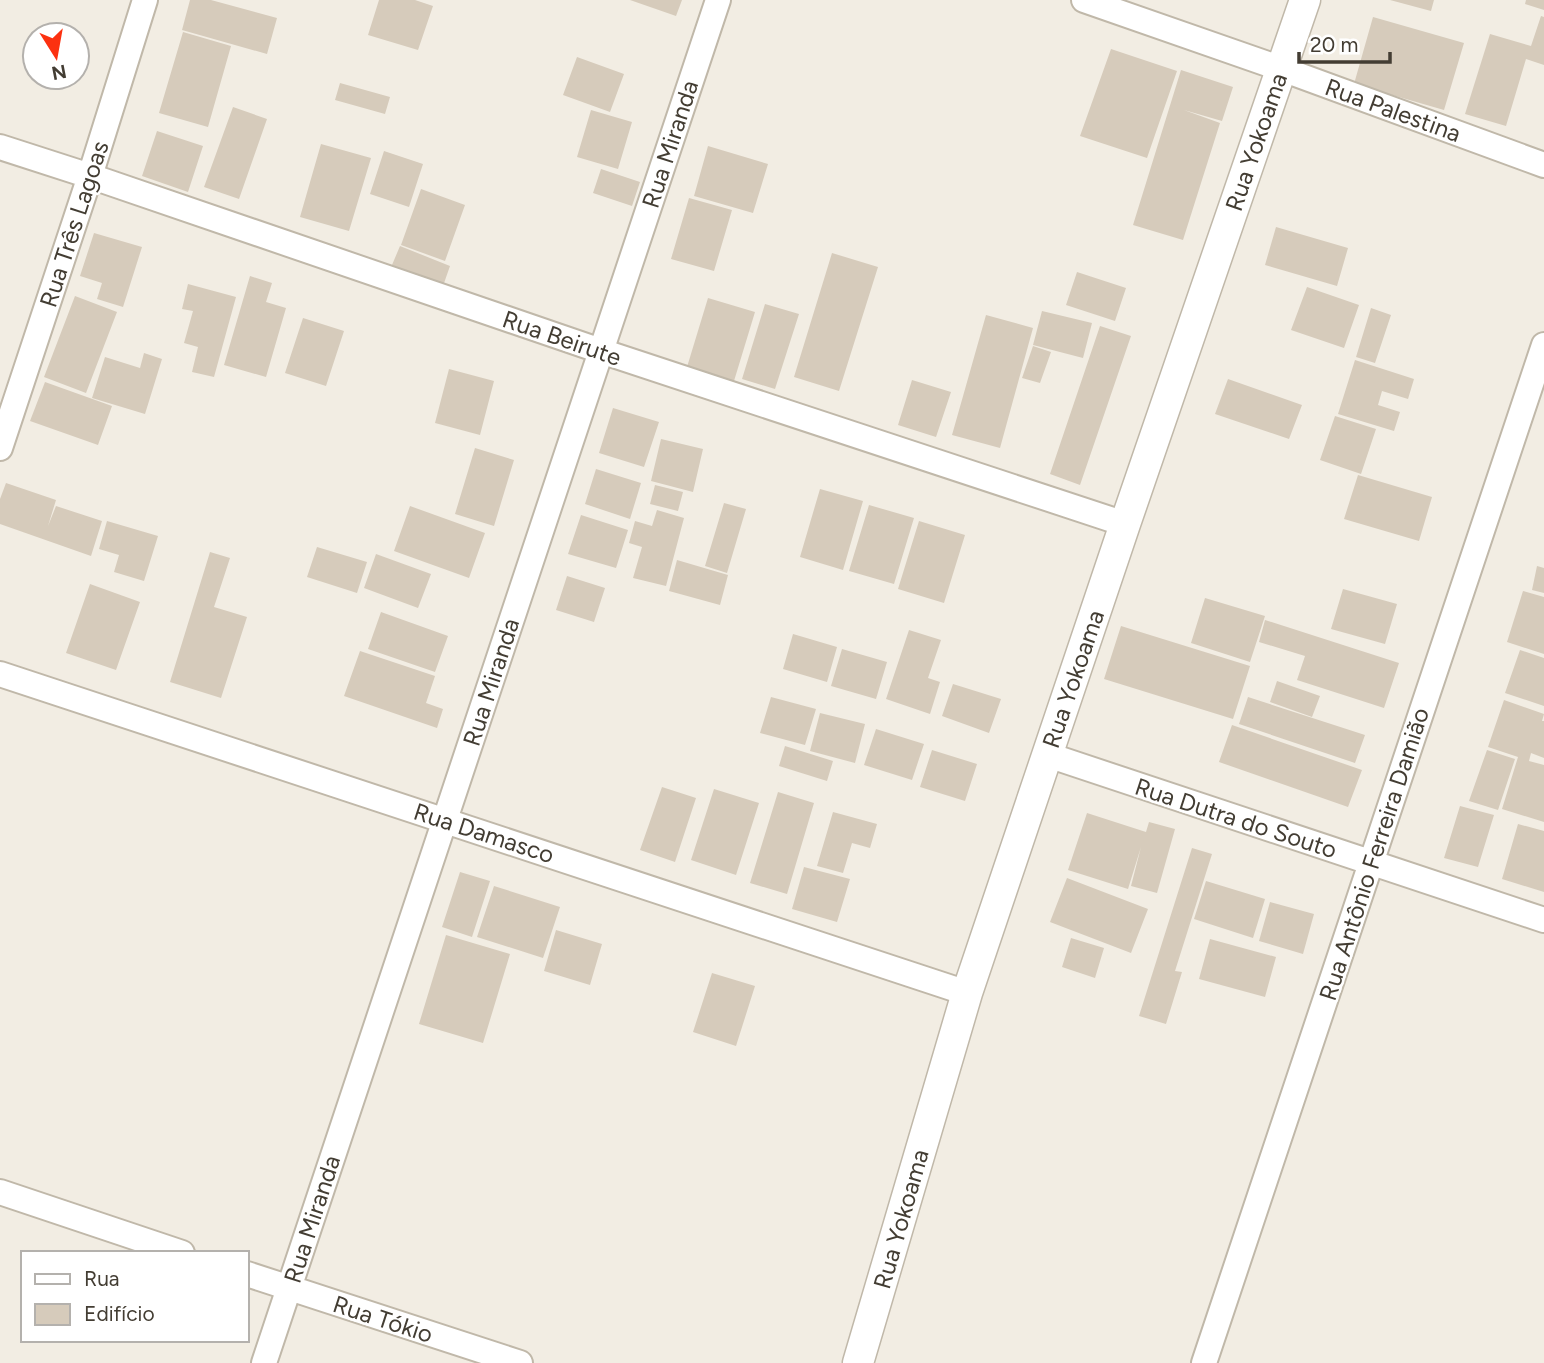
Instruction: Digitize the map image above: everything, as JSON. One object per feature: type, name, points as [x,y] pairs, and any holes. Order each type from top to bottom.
[{"type":"street","name":"Rua Três Lagoas","points":[[0,448],[145,0]]},
{"type":"street","name":"Rua Miranda","points":[[264,1363],[718,0]]},
{"type":"street","name":"Rua Palestina","points":[[1084,0],[1544,165]]},
{"type":"street","name":"Rua Yokoama","points":[[858,1363],[967,993],[1305,0]]},
{"type":"street","name":"Rua Beirute","points":[[0,147],[601,351],[1125,524]]},
{"type":"street","name":"Rua Antônio Ferreira Damião","points":[[1204,1363],[1544,345]]},
{"type":"street","name":"Rua Damasco","points":[[0,674],[967,993]]},
{"type":"street","name":"Rua Dutra do Souto","points":[[1048,755],[1544,920]]},
{"type":"street","points":[[0,1192],[176,1251]]},
{"type":"street","name":"Rua Tókio","points":[[248,1274],[520,1363]]},
{"type":"building","points":[[190,0],[211,0],[277,18],[267,54],[182,30]]},
{"type":"building","points":[[379,0],[415,0],[433,6],[418,50],[368,35]]},
{"type":"building","points":[[630,0],[682,0],[676,16]]},
{"type":"building","points":[[1390,0],[1434,0],[1431,11]]},
{"type":"building","points":[[1526,0],[1544,0],[1544,10],[1525,4]]},
{"type":"building","points":[[1541,16],[1544,17],[1544,65],[1526,59],[1506,126],[1465,114],[1490,34],[1531,46]]},
{"type":"building","points":[[1373,17],[1464,43],[1444,110],[1354,84]]},
{"type":"building","points":[[183,32],[231,46],[208,127],[159,113]]},
{"type":"building","points":[[1111,49],[1177,71],[1147,158],[1080,136]]},
{"type":"building","points":[[577,57],[624,74],[610,112],[563,95]]},
{"type":"building","points":[[1181,70],[1233,87],[1222,121],[1184,110],[1220,123],[1183,240],[1133,225]]},
{"type":"building","points":[[340,83],[390,97],[385,114],[335,100]]},
{"type":"building","points":[[233,107],[267,119],[239,199],[204,187]]},
{"type":"building","points":[[591,110],[632,122],[618,169],[577,157]]},
{"type":"building","points":[[157,131],[203,146],[188,192],[142,176]]},
{"type":"building","points":[[321,144],[371,158],[349,231],[300,217]]},
{"type":"building","points":[[708,146],[768,164],[753,213],[694,196]]},
{"type":"building","points":[[384,151],[423,164],[409,207],[370,194]]},
{"type":"building","points":[[601,169],[640,182],[632,206],[593,193]]},
{"type":"building","points":[[421,189],[465,205],[445,261],[401,245]]},
{"type":"building","points":[[689,198],[732,210],[714,271],[671,259]]},
{"type":"building","points":[[1276,227],[1348,248],[1337,286],[1265,265]]},
{"type":"building","points":[[94,233],[142,247],[123,307],[97,299],[102,283],[80,276]]},
{"type":"building","points":[[400,246],[450,266],[443,286],[392,265]]},
{"type":"building","points":[[832,253],[878,267],[839,391],[794,377]]},
{"type":"building","points":[[1077,272],[1126,288],[1115,321],[1066,305]]},
{"type":"building","points":[[250,276],[272,283],[266,302],[286,308],[266,377],[224,365]]},
{"type":"building","points":[[188,284],[236,297],[214,377],[192,372],[198,347],[184,343],[193,311],[182,309]]},
{"type":"building","points":[[1307,287],[1359,305],[1344,348],[1291,330]]},
{"type":"building","points":[[75,296],[117,312],[86,393],[44,377]]},
{"type":"building","points":[[708,298],[755,312],[734,381],[687,367]]},
{"type":"building","points":[[765,304],[799,314],[775,389],[742,379]]},
{"type":"building","points":[[1371,308],[1391,315],[1375,363],[1356,357]]},
{"type":"building","points":[[1042,311],[1092,323],[1083,358],[1033,345]]},
{"type":"building","points":[[986,315],[1033,328],[1000,448],[952,435]]},
{"type":"building","points":[[303,318],[344,331],[326,386],[285,373]]},
{"type":"building","points":[[1100,326],[1131,336],[1080,485],[1050,474]]},
{"type":"building","points":[[1033,346],[1051,352],[1040,383],[1022,378]]},
{"type":"building","points":[[144,353],[162,359],[145,414],[92,398],[105,357],[140,368]]},
{"type":"building","points":[[1355,360],[1414,379],[1408,399],[1382,391],[1378,405],[1400,412],[1394,431],[1338,414]]},
{"type":"building","points":[[449,369],[494,381],[480,435],[435,423]]},
{"type":"building","points":[[1228,379],[1302,405],[1289,439],[1215,414]]},
{"type":"building","points":[[912,380],[951,392],[936,437],[898,425]]},
{"type":"building","points":[[45,382],[112,406],[98,445],[30,421]]},
{"type":"building","points":[[613,408],[659,422],[644,467],[599,453]]},
{"type":"building","points":[[1335,416],[1376,429],[1361,474],[1320,460]]},
{"type":"building","points":[[661,439],[703,449],[693,492],[651,481]]},
{"type":"building","points":[[475,448],[514,460],[494,526],[455,514]]},
{"type":"building","points":[[596,469],[641,483],[630,519],[585,504]]},
{"type":"building","points":[[1358,475],[1432,497],[1419,541],[1344,519]]},
{"type":"building","points":[[6,483],[56,500],[48,526],[56,506],[102,521],[91,556],[0,524],[0,499]]},
{"type":"building","points":[[655,485],[683,492],[678,511],[650,504]]},
{"type":"building","points":[[820,489],[863,501],[843,570],[800,557]]},
{"type":"building","points":[[724,503],[746,509],[727,573],[705,566]]},
{"type":"building","points":[[869,505],[914,518],[894,584],[849,571]]},
{"type":"building","points":[[410,506],[485,533],[469,578],[394,551]]},
{"type":"building","points":[[657,510],[684,518],[666,586],[633,578],[642,547],[629,543],[635,521],[652,526]]},
{"type":"building","points":[[581,515],[628,530],[616,568],[568,554]]},
{"type":"building","points":[[107,521],[158,536],[144,581],[114,572],[119,555],[99,549]]},
{"type":"building","points":[[919,521],[965,535],[944,603],[898,589]]},
{"type":"building","points":[[317,547],[367,562],[357,593],[307,577]]},
{"type":"building","points":[[210,552],[230,558],[214,607],[247,617],[221,698],[170,682]]},
{"type":"building","points":[[376,554],[431,574],[418,608],[364,588]]},
{"type":"building","points":[[677,560],[728,575],[720,605],[669,591]]},
{"type":"building","points":[[1537,566],[1544,568],[1544,593],[1532,590]]},
{"type":"building","points":[[567,576],[605,588],[594,622],[556,610]]},
{"type":"building","points":[[90,584],[140,602],[116,670],[66,653]]},
{"type":"building","points":[[1343,589],[1397,604],[1385,644],[1331,629]]},
{"type":"building","points":[[1523,591],[1544,597],[1544,654],[1507,642]]},
{"type":"building","points":[[1205,598],[1265,616],[1250,662],[1191,643]]},
{"type":"building","points":[[381,612],[448,636],[435,672],[368,649]]},
{"type":"building","points":[[1265,620],[1399,663],[1384,708],[1297,680],[1305,656],[1259,642]]},
{"type":"building","points":[[1121,626],[1250,666],[1233,719],[1104,679]]},
{"type":"building","points":[[909,630],[941,640],[928,678],[940,682],[930,714],[886,699]]},
{"type":"building","points":[[793,634],[837,647],[827,682],[783,669]]},
{"type":"building","points":[[842,649],[887,662],[876,699],[831,686]]},
{"type":"building","points":[[1520,650],[1544,658],[1544,706],[1505,693]]},
{"type":"building","points":[[360,651],[435,676],[426,703],[443,709],[437,728],[344,696]]},
{"type":"building","points":[[1277,681],[1320,696],[1312,717],[1270,702]]},
{"type":"building","points":[[953,684],[1001,699],[989,733],[942,716]]},
{"type":"building","points":[[771,697],[816,709],[805,745],[760,733]]},
{"type":"building","points":[[1248,697],[1365,735],[1355,763],[1239,724]]},
{"type":"building","points":[[1504,700],[1544,714],[1544,758],[1531,753],[1529,761],[1544,765],[1544,822],[1502,809],[1518,757],[1488,747]]},
{"type":"building","points":[[820,713],[865,724],[855,763],[810,751]]},
{"type":"building","points":[[1232,725],[1362,770],[1348,807],[1219,762]]},
{"type":"building","points":[[876,729],[924,744],[912,780],[864,765]]},
{"type":"building","points":[[785,746],[833,761],[827,781],[779,766]]},
{"type":"building","points":[[932,750],[977,764],[965,801],[920,787]]},
{"type":"building","points":[[1487,750],[1515,759],[1498,810],[1469,801]]},
{"type":"building","points":[[662,787],[696,798],[675,862],[640,850]]},
{"type":"building","points":[[714,789],[759,803],[736,875],[691,860]]},
{"type":"building","points":[[778,792],[814,803],[787,894],[750,883]]},
{"type":"building","points":[[1460,806],[1494,815],[1478,867],[1444,858]]},
{"type":"building","points":[[833,812],[877,824],[870,848],[852,843],[843,873],[817,866]]},
{"type":"building","points":[[1087,813],[1146,832],[1149,822],[1175,829],[1157,893],[1131,886],[1141,847],[1128,889],[1068,870]]},
{"type":"building","points":[[1518,824],[1544,831],[1544,892],[1502,879]]},
{"type":"building","points":[[1192,848],[1212,854],[1175,971],[1182,972],[1166,1024],[1139,1016]]},
{"type":"building","points":[[804,867],[850,879],[837,922],[792,909]]},
{"type":"building","points":[[460,872],[490,881],[472,937],[442,927]]},
{"type":"building","points":[[1067,878],[1148,909],[1131,953],[1050,922]]},
{"type":"building","points":[[1206,881],[1265,899],[1253,938],[1194,919]]},
{"type":"building","points":[[494,886],[560,907],[543,958],[477,937]]},
{"type":"building","points":[[1270,902],[1314,914],[1303,954],[1259,941]]},
{"type":"building","points":[[556,930],[602,944],[590,985],[544,971]]},
{"type":"building","points":[[446,935],[510,954],[483,1043],[419,1024]]},
{"type":"building","points":[[1071,938],[1104,948],[1095,978],[1062,967]]},
{"type":"building","points":[[1210,939],[1276,957],[1265,997],[1199,979]]},
{"type":"building","points":[[712,973],[755,986],[736,1046],[693,1032]]}]
